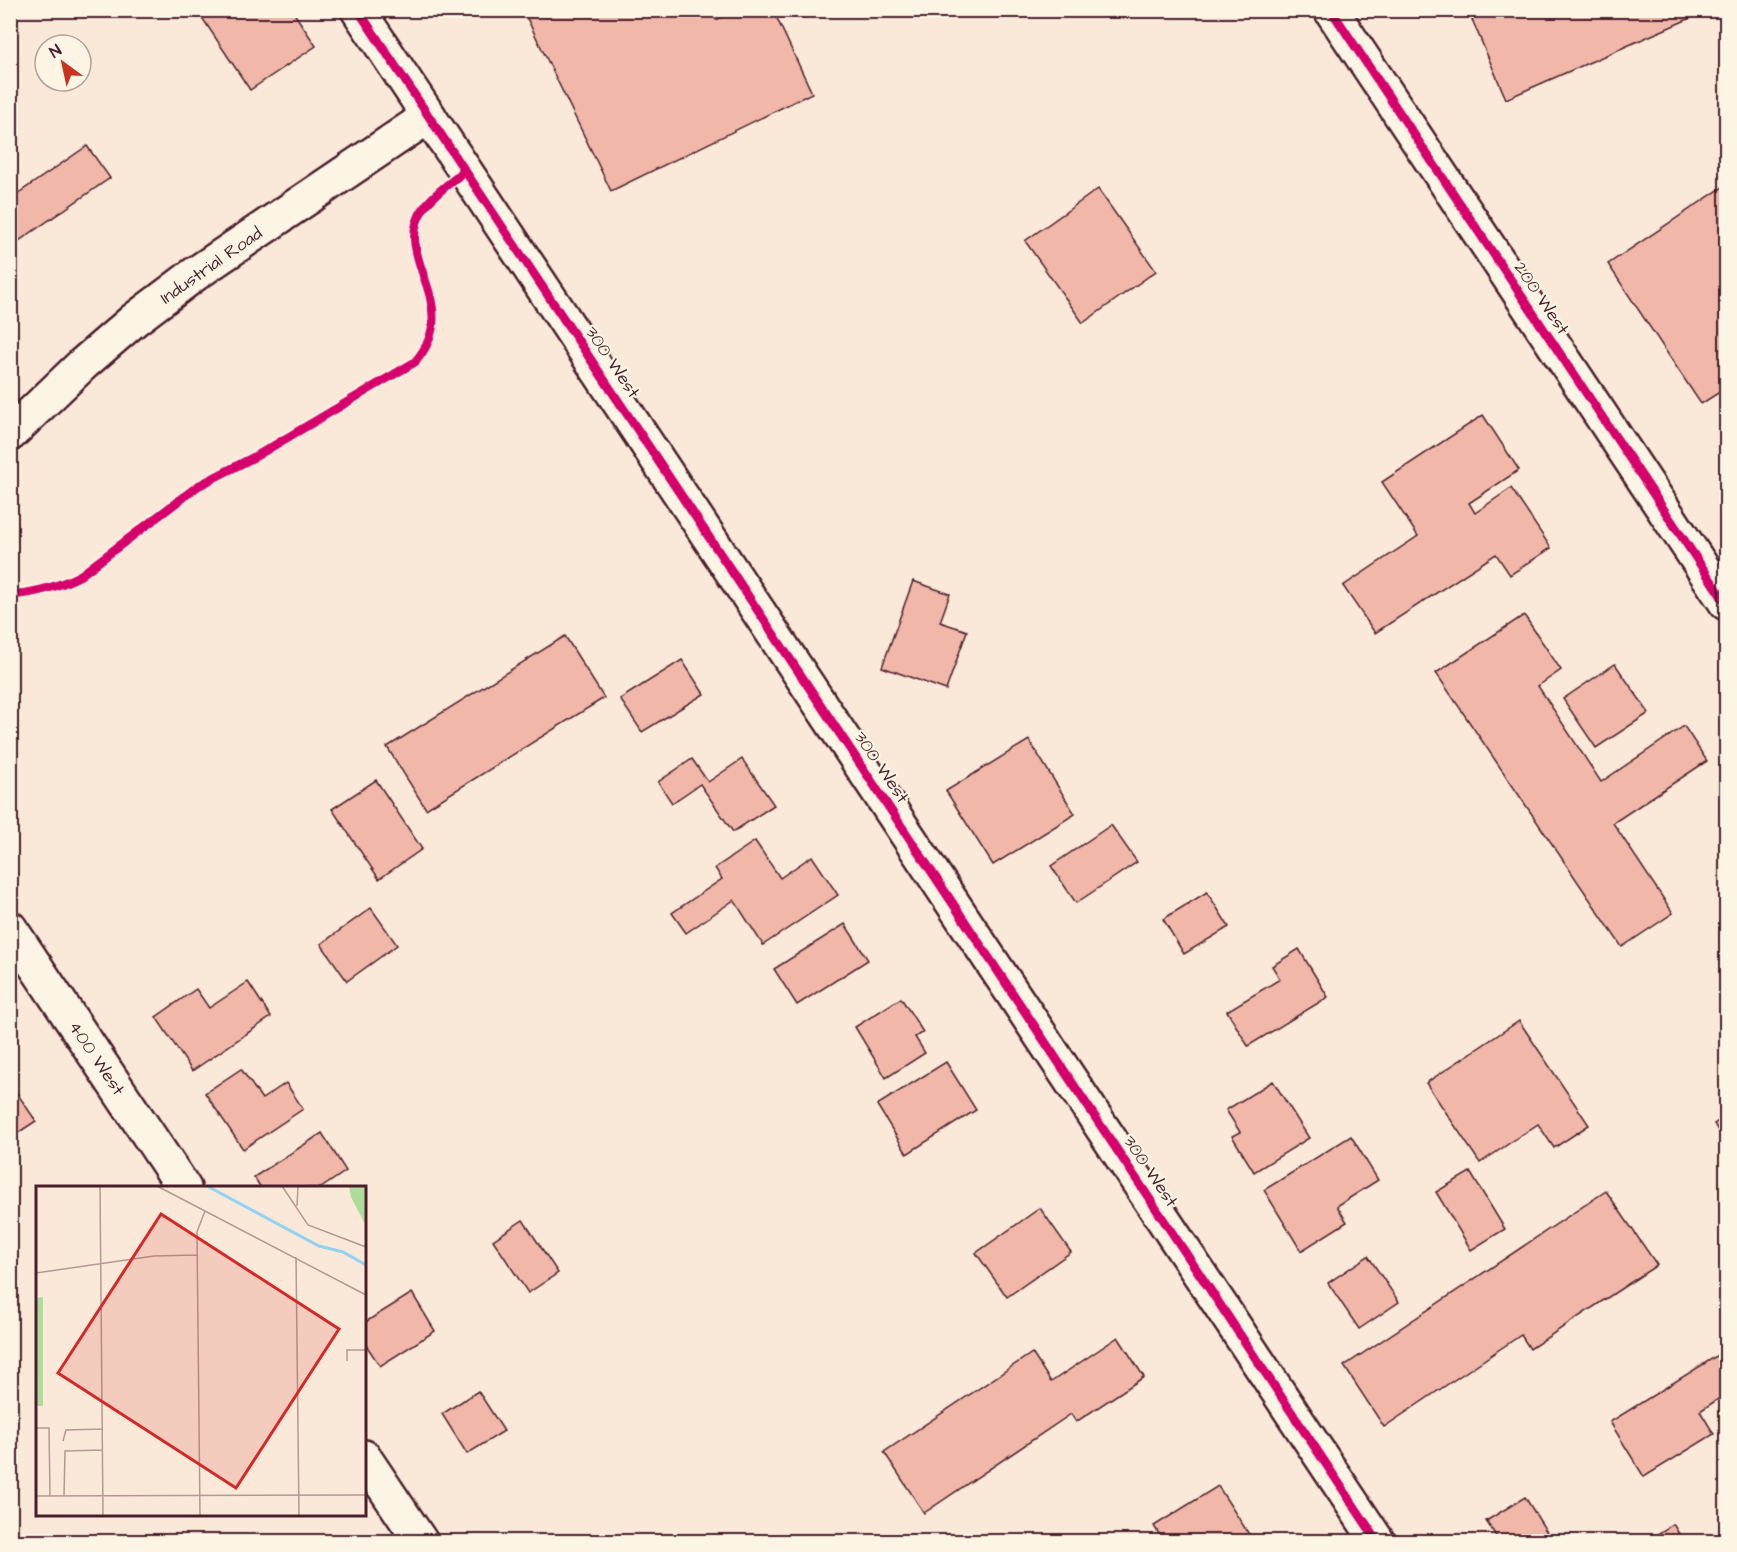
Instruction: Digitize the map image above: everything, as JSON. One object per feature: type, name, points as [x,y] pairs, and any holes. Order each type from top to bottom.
[{"type":"street","name":"300 West","points":[[358,10],[1378,1542]]},
{"type":"street","name":"200 West","points":[[1331,10],[1726,603]]},
{"type":"street","name":"Industrial Road","points":[[10,434],[83,364],[134,320],[195,274],[429,116]]},
{"type":"street","name":"400 West","points":[[10,928],[183,1186]]},
{"type":"street","points":[[366,1460],[421,1542]]},
{"type":"building","points":[[197,10],[292,10],[316,46],[250,90]]},
{"type":"building","points":[[523,10],[711,10],[716,20],[735,10],[773,10],[812,93],[611,191]]},
{"type":"building","points":[[1468,10],[1709,10],[1506,99]]},
{"type":"building","points":[[87,146],[110,178],[10,247],[10,199]]},
{"type":"building","points":[[1726,185],[1726,388],[1701,404],[1608,264]]},
{"type":"building","points":[[1098,189],[1156,271],[1083,323],[1025,241]]},
{"type":"building","points":[[1483,415],[1519,470],[1469,503],[1475,513],[1511,488],[1551,548],[1510,575],[1496,554],[1375,633],[1343,586],[1418,536],[1382,482]]},
{"type":"building","points":[[913,581],[950,594],[940,622],[967,631],[946,690],[882,667]]},
{"type":"building","points":[[1524,615],[1561,670],[1538,686],[1601,782],[1684,726],[1707,761],[1613,823],[1673,913],[1622,947],[1436,673]]},
{"type":"building","points":[[565,636],[604,698],[426,809],[387,747]]},
{"type":"building","points":[[682,660],[704,694],[642,732],[620,699]]},
{"type":"building","points":[[1615,664],[1649,713],[1596,748],[1563,699]]},
{"type":"building","points":[[1029,740],[1075,814],[993,865],[946,791]]},
{"type":"building","points":[[692,759],[708,782],[742,759],[774,805],[733,832],[700,784],[672,803],[658,782]]},
{"type":"building","points":[[376,780],[422,849],[379,879],[332,809]]},
{"type":"building","points":[[1111,825],[1137,862],[1076,903],[1051,866]]},
{"type":"building","points":[[755,841],[780,878],[812,856],[838,895],[763,945],[734,900],[686,933],[672,913],[722,879],[715,868]]},
{"type":"building","points":[[1207,892],[1229,927],[1184,954],[1163,919]]},
{"type":"building","points":[[371,908],[397,945],[347,981],[321,944]]},
{"type":"building","points":[[845,924],[868,960],[797,1005],[774,969]]},
{"type":"building","points":[[1299,949],[1328,997],[1248,1046],[1227,1011],[1280,979],[1272,966]]},
{"type":"building","points":[[248,982],[271,1017],[192,1071],[156,1017],[196,989],[209,1008]]},
{"type":"building","points":[[901,998],[923,1032],[915,1037],[925,1053],[886,1078],[855,1027]]},
{"type":"building","points":[[1519,1021],[1589,1125],[1554,1148],[1538,1124],[1480,1163],[1426,1083]]},
{"type":"building","points":[[946,1062],[976,1110],[907,1154],[877,1105]]},
{"type":"building","points":[[241,1069],[262,1099],[286,1083],[303,1109],[243,1149],[205,1093]]},
{"type":"building","points":[[1273,1081],[1309,1138],[1254,1172],[1232,1136],[1240,1132],[1226,1110]]},
{"type":"building","points":[[10,1083],[36,1121],[10,1138]]},
{"type":"building","points":[[1726,1116],[1726,1144],[1714,1124]]},
{"type":"building","points":[[322,1133],[346,1171],[324,1186],[260,1186],[254,1177]]},
{"type":"building","points":[[1351,1136],[1378,1180],[1337,1206],[1347,1222],[1301,1251],[1264,1190]]},
{"type":"building","points":[[1470,1172],[1505,1229],[1471,1250],[1436,1192]]},
{"type":"building","points":[[1606,1191],[1657,1265],[1530,1349],[1521,1335],[1384,1427],[1344,1366]]},
{"type":"building","points":[[1040,1208],[1071,1252],[1007,1297],[976,1253]]},
{"type":"building","points":[[523,1220],[558,1273],[528,1293],[493,1240]]},
{"type":"building","points":[[1368,1256],[1399,1302],[1359,1329],[1328,1283]]},
{"type":"building","points":[[412,1293],[435,1331],[380,1366],[366,1345],[366,1322]]},
{"type":"building","points":[[1118,1337],[1144,1377],[1076,1422],[1071,1414],[924,1513],[884,1452],[1032,1353],[1051,1382]]},
{"type":"building","points":[[1726,1350],[1726,1394],[1700,1411],[1714,1434],[1644,1477],[1610,1422]]},
{"type":"building","points":[[478,1391],[504,1431],[467,1454],[442,1414]]},
{"type":"building","points":[[1218,1486],[1250,1536],[1240,1542],[1164,1542],[1154,1526]]},
{"type":"building","points":[[1525,1497],[1553,1542],[1500,1542],[1486,1521]]},
{"type":"building","points":[[1673,1524],[1684,1542],[1645,1542]]},
{"type":"cycle path","points":[[358,10],[1378,1542]]},
{"type":"cycle path","points":[[1331,10],[1726,603]]},
{"type":"cycle path","points":[[10,595],[47,589],[81,575],[198,486],[258,455],[415,362],[429,340],[433,320],[431,300],[415,244],[416,226],[428,203],[465,171]]}]
